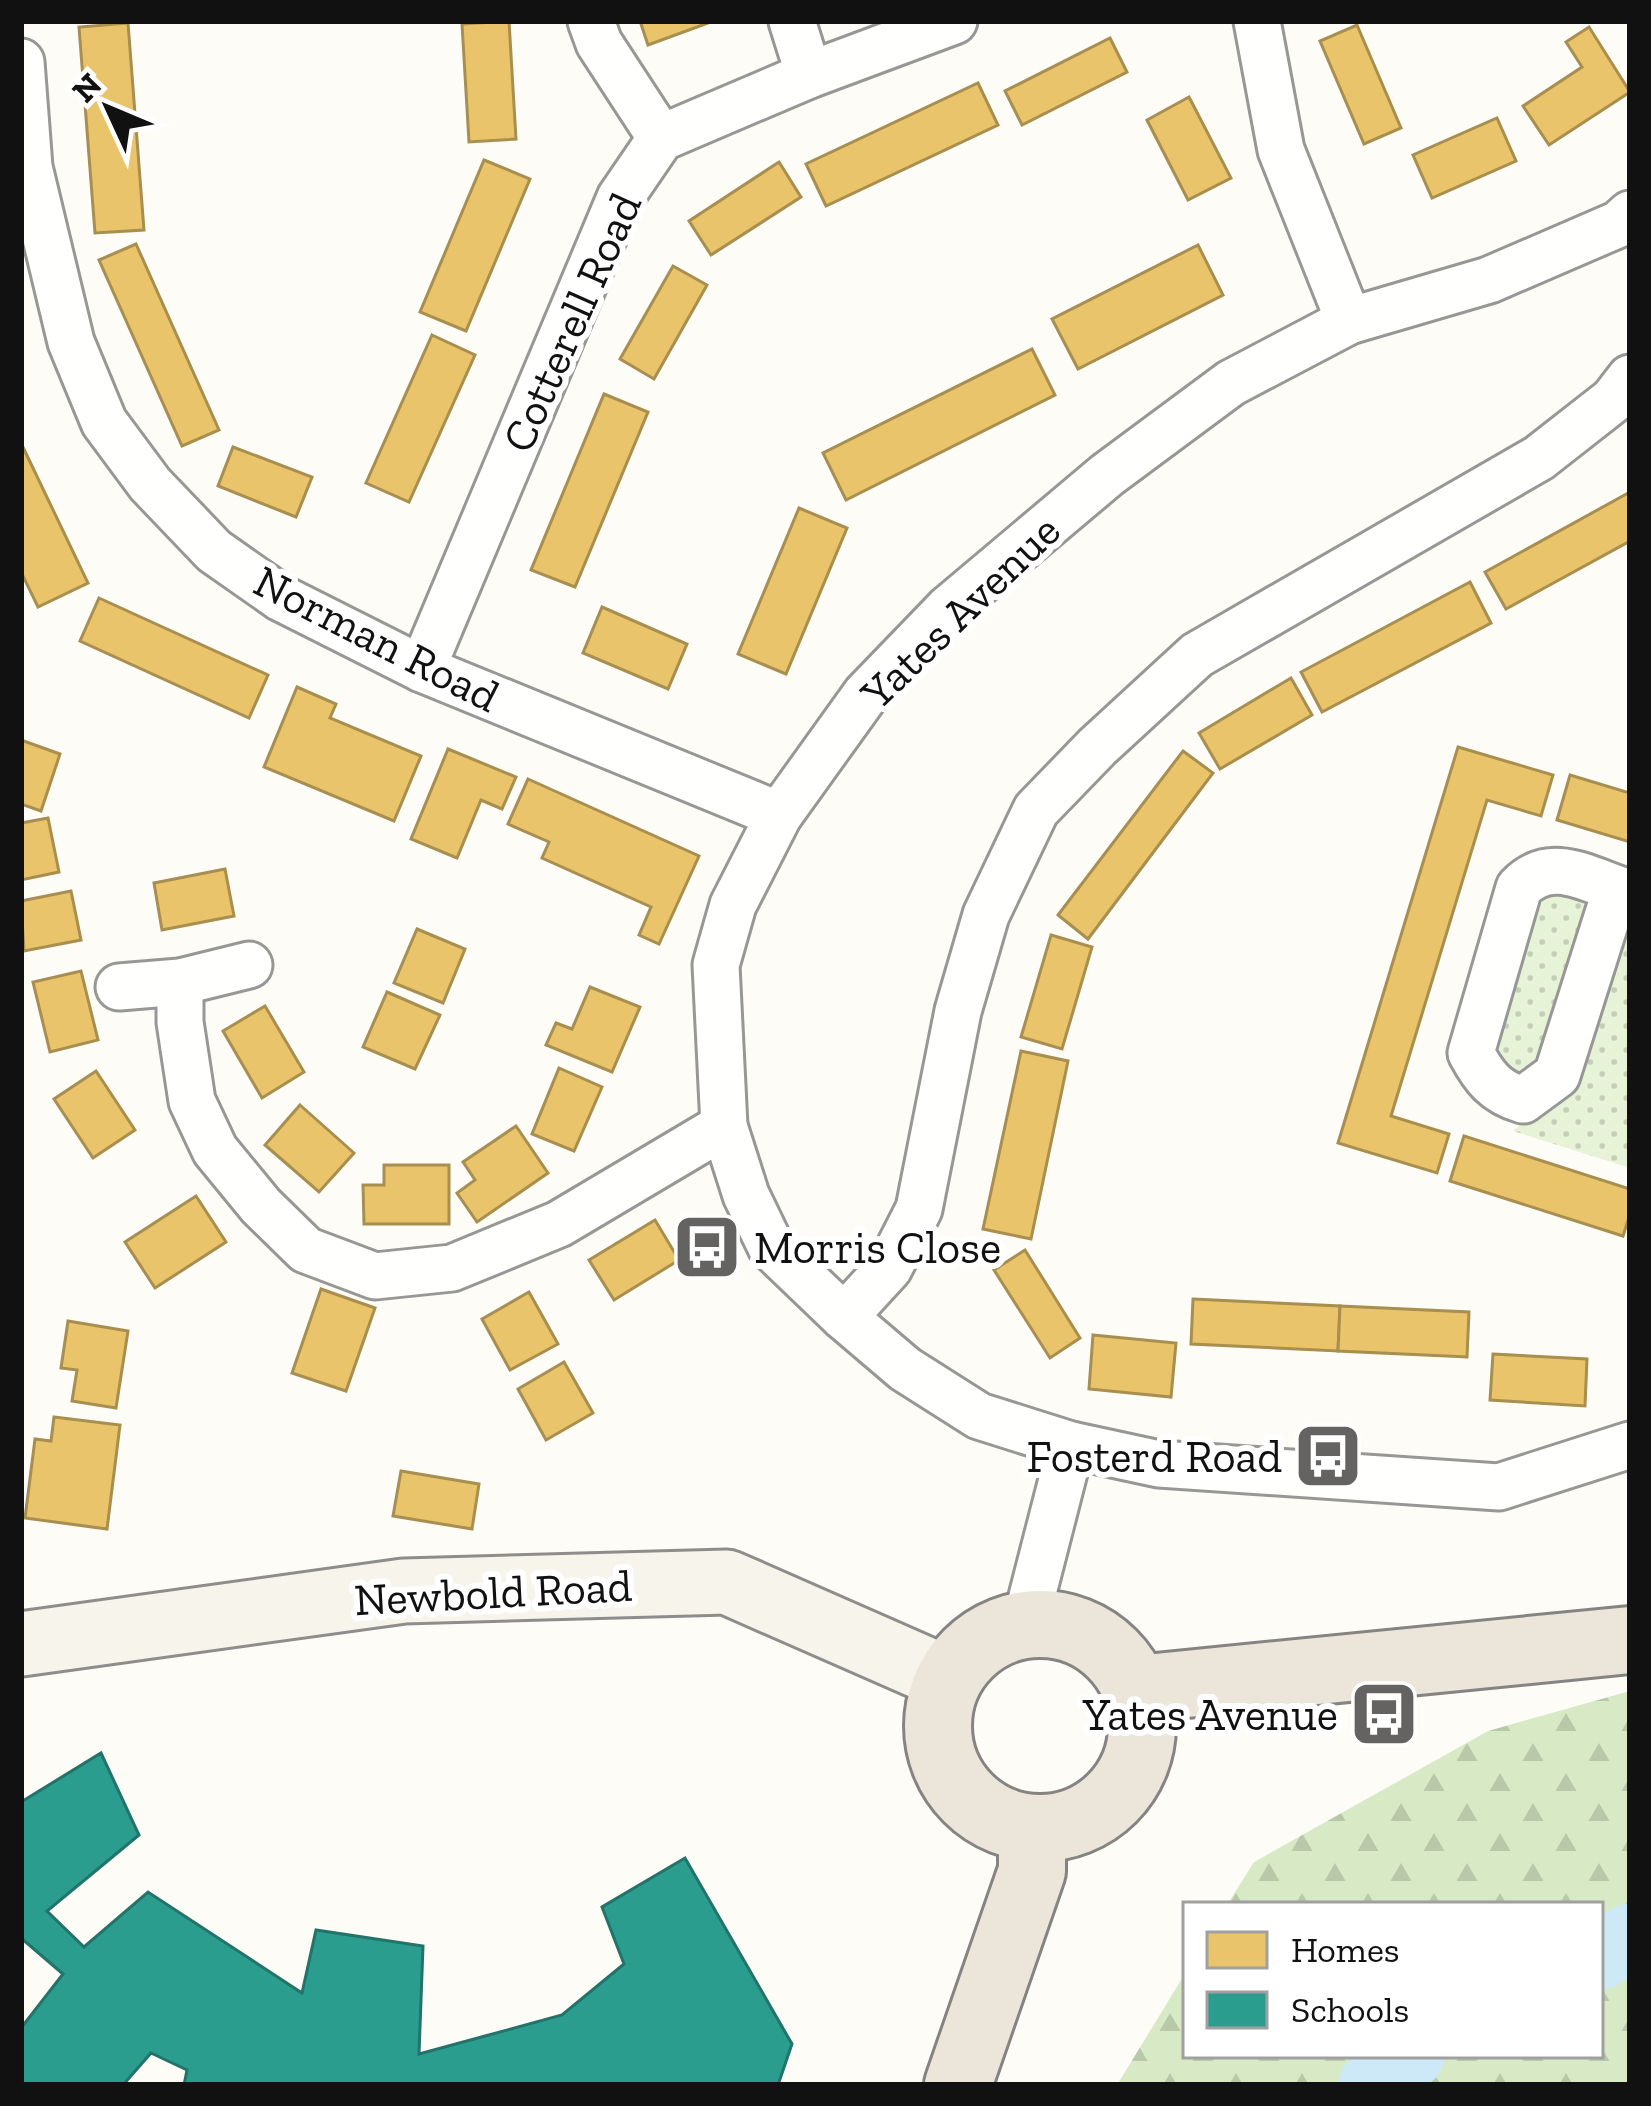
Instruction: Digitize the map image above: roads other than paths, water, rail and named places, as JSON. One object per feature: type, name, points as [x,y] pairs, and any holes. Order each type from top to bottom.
[{"type":"highway","points":[[1025,1624],[1060,1625],[1092,1637],[1118,1659],[1136,1689],[1142,1723],[1138,1757],[1122,1787],[1097,1811],[1066,1825],[1032,1828],[1000,1820],[971,1802],[950,1776],[939,1744],[938,1711],[948,1679],[968,1653],[994,1634],[1025,1624]]},
{"type":"highway","points":[[1136,1689],[1630,1640]]},
{"type":"highway","points":[[958,2085],[1032,1871],[1032,1828]]},
{"type":"main road","name":"Newbold Road","points":[[21,1644],[404,1591],[727,1582],[948,1679]]},
{"type":"street","points":[[591,21],[599,43],[661,138]]},
{"type":"street","points":[[792,21],[809,75]]},
{"type":"street","name":"Cotterell Road","points":[[422,669],[620,198],[661,138],[809,75],[954,21]]},
{"type":"street","points":[[1258,21],[1281,150],[1349,322]]},
{"type":"street","name":"Norman Road","points":[[21,62],[25,167],[70,342],[104,422],[150,484],[214,551],[281,598],[422,669],[779,815]]},
{"type":"street","name":"Yates Avenue","points":[[1626,226],[1489,280],[1349,322],[1231,383],[1107,475],[948,609],[866,694],[779,815],[733,905],[716,965],[724,1126],[746,1195],[771,1247],[905,1369],[980,1416],[1071,1445],[1159,1464],[1499,1487],[1630,1445]]},
{"type":"street","points":[[844,1317],[889,1268],[920,1209],[958,1011],[986,915],[1036,810],[1197,656],[1539,458],[1613,400],[1630,377]]},
{"type":"street","points":[[1552,868],[1623,891],[1557,1075],[1523,1100],[1507,1095],[1486,1080],[1471,1053],[1519,888],[1531,875],[1552,868]]},
{"type":"street","points":[[119,987],[180,982],[249,965]]},
{"type":"street","points":[[180,982],[180,1022],[192,1101],[215,1150],[261,1206],[306,1250],[375,1276],[452,1268],[559,1225],[724,1126]]},
{"type":"street","points":[[1025,1624],[1071,1445]]},
{"type":"waterway","points":[[1603,1953],[1630,1938]]},
{"type":"waterway","points":[[1373,2085],[1406,2058]]},
{"type":"place","name":"Morris Close","points":[[707,1247]]},
{"type":"place","name":"Fosterd Road","points":[[1328,1456]]},
{"type":"place","name":"Yates Avenue","points":[[1384,1714]]}]
